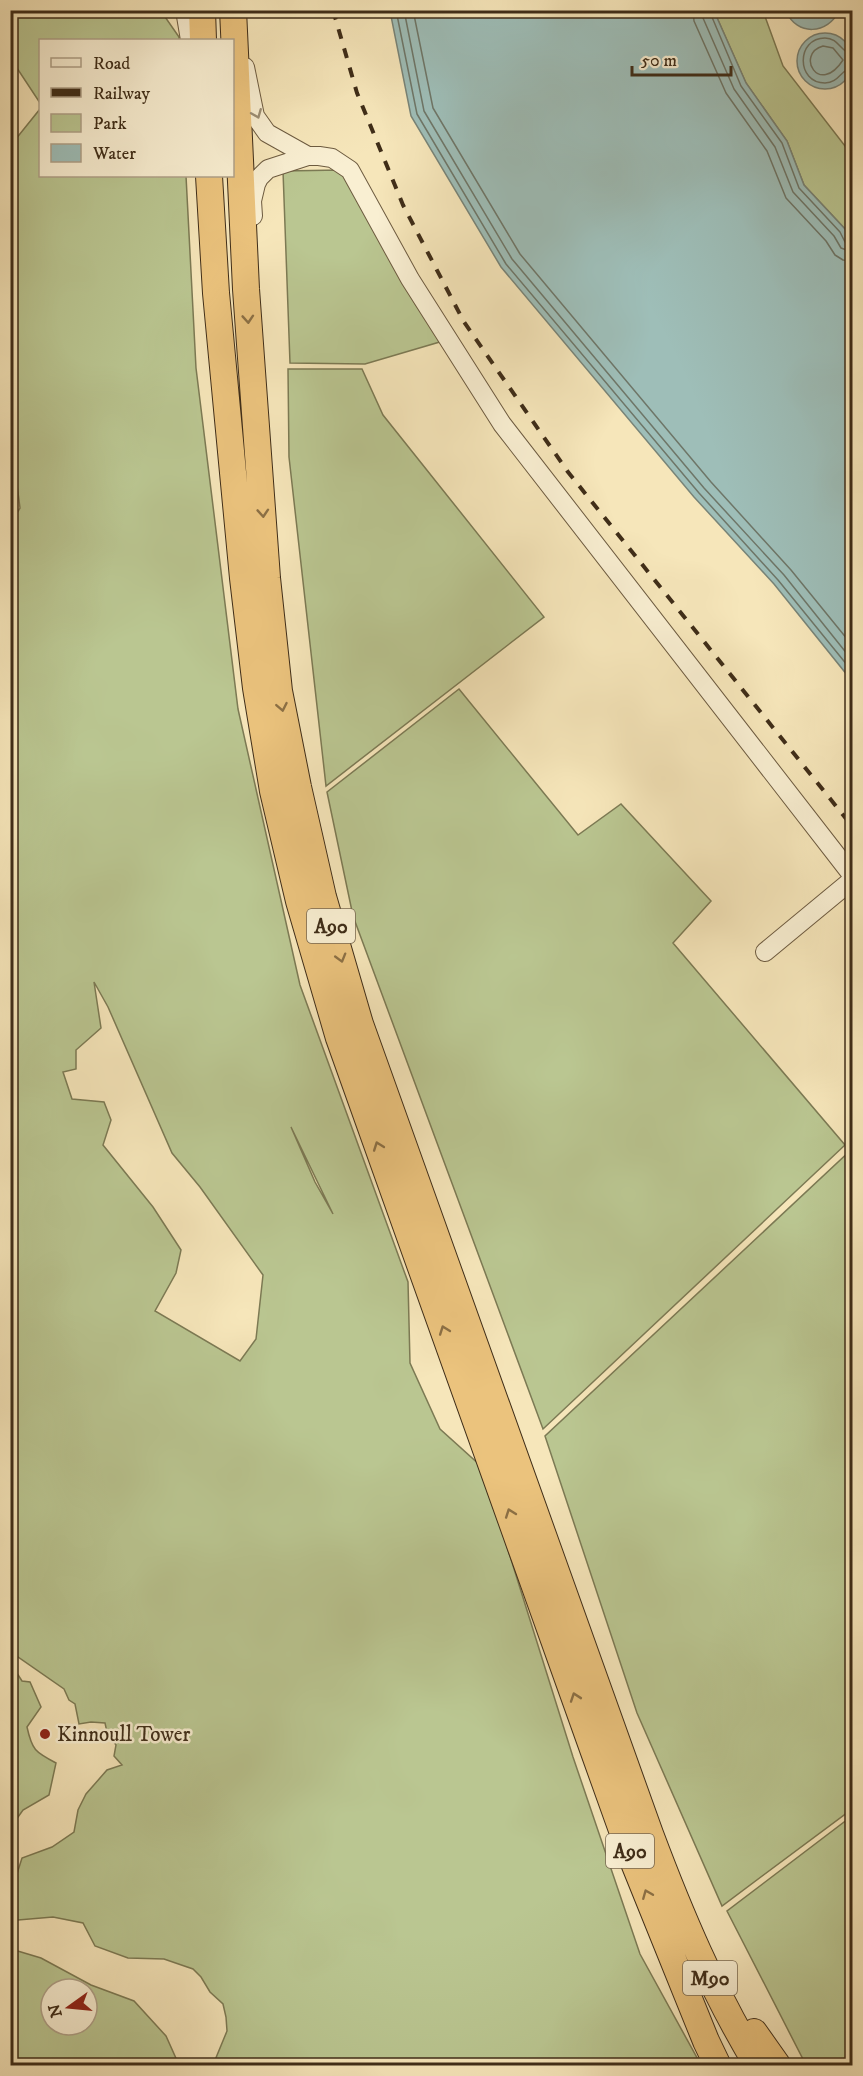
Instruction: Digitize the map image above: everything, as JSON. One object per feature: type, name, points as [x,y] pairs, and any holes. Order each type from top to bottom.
[{"type":"highway","points":[[202,10],[203,39]]},
{"type":"highway","name":"A90","points":[[234,14],[246,289],[267,578],[279,691],[323,897],[363,1035],[625,1768],[670,1886],[739,2008],[778,2066]]},
{"type":"highway","name":"A90","points":[[209,177],[218,317],[256,688],[273,791],[299,901],[339,1038],[632,1858],[718,2066]]},
{"type":"highway","name":"M90","points":[[670,1886],[701,1962],[735,2028],[758,2066]]},
{"type":"highway","name":"M90","points":[[669,1948],[729,2066]]},
{"type":"street","points":[[185,10],[190,39]]},
{"type":"street","points":[[234,14],[255,116],[267,134],[308,156]]},
{"type":"street","points":[[246,289],[253,237],[252,201],[259,178],[268,169],[308,156],[332,158],[350,170],[410,279],[502,424],[852,875]]},
{"type":"street","points":[[765,952],[852,880]]},
{"type":"green space","points":[[10,11],[161,11],[179,37],[179,39],[39,39],[39,101],[11,59]]},
{"type":"green space","points":[[714,11],[763,11],[783,66],[852,155],[852,245],[845,229],[804,185],[787,141],[746,83]]},
{"type":"green space","points":[[39,110],[39,177],[186,177],[196,368],[238,709],[300,985],[408,1282],[410,1363],[440,1429],[482,1467],[573,1757],[640,1954],[701,2065],[213,2065],[227,2031],[226,2017],[223,2004],[210,1992],[193,1969],[164,1959],[128,1958],[95,1946],[83,1923],[53,1917],[18,1920],[11,1916],[11,1887],[22,1858],[52,1847],[74,1832],[78,1810],[86,1794],[107,1770],[122,1765],[114,1756],[116,1745],[107,1732],[105,1723],[79,1724],[75,1704],[69,1700],[64,1689],[11,1652],[10,525],[20,508],[16,477],[10,475],[11,145]],"holes":[[[94,982],[108,1007],[172,1153],[200,1187],[263,1275],[256,1339],[240,1361],[155,1311],[176,1273],[181,1250],[153,1207],[103,1145],[111,1120],[104,1102],[72,1099],[63,1072],[76,1069],[76,1050],[101,1028]],[[291,1127],[333,1214],[315,1182]]]},
{"type":"green space","points":[[340,170],[416,305],[443,341],[365,364],[290,363],[283,171]]},
{"type":"green space","points":[[288,369],[362,369],[383,415],[544,617],[326,786],[289,457]]},
{"type":"green space","points":[[459,689],[578,835],[621,804],[711,901],[673,943],[845,1145],[543,1429],[353,916],[327,792]]},
{"type":"green space","points":[[852,1149],[852,1809],[722,1906],[637,1713],[545,1436]]},
{"type":"green space","points":[[11,1668],[22,1681],[30,1682],[41,1707],[27,1727],[33,1746],[39,1753],[56,1763],[49,1795],[23,1810],[11,1827]]},
{"type":"green space","points":[[852,1816],[852,2065],[806,2065],[727,1911]]},
{"type":"green space","points":[[11,1949],[41,1958],[76,1977],[39,1977],[39,2037],[99,2037],[99,1988],[134,2001],[166,2036],[179,2065],[11,2065]]},
{"type":"water","points":[[390,11],[714,11],[746,83],[787,141],[804,185],[845,229],[852,243],[852,681],[774,584],[694,497],[501,267],[411,116]]},
{"type":"water","points":[[786,11],[839,11],[828,24],[813,29],[797,25]]},
{"type":"water","points":[[819,33],[831,33],[841,37],[849,45],[853,61],[849,77],[841,85],[831,89],[819,89],[809,85],[801,77],[797,67],[797,55],[801,45],[809,37]]},
{"type":"railway","points":[[333,10],[357,93],[403,205],[464,322],[568,472],[852,826]]},
{"type":"place","name":"Kinnoull Tower","points":[[45,1734]]}]
